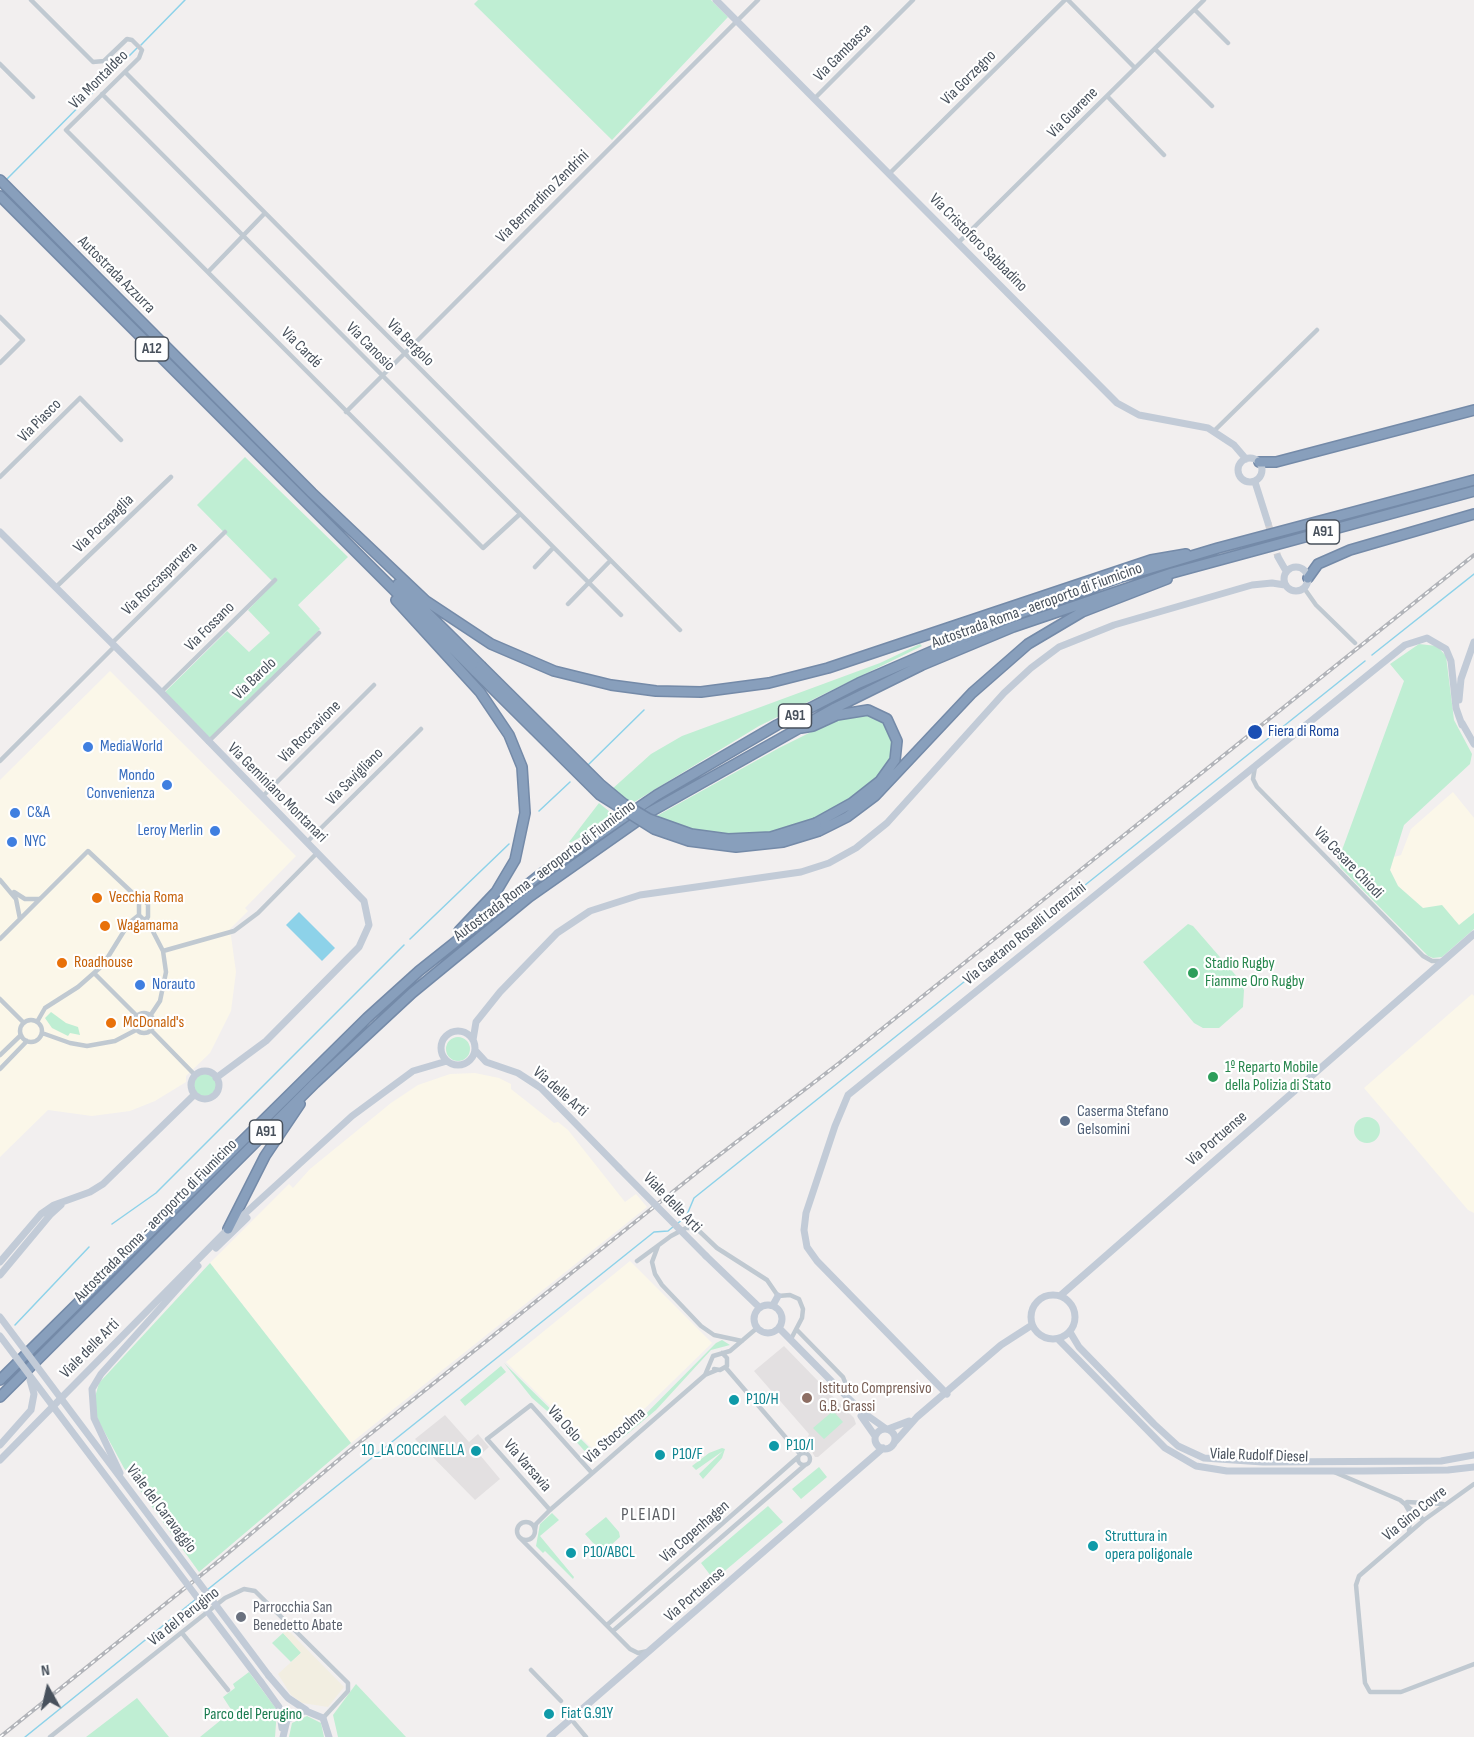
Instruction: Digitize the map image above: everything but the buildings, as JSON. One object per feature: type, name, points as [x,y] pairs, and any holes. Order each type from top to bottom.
[{"type":"highway","name":"Autostrada Azzurra","points":[[0,180],[312,493]]},
{"type":"highway","name":"Autostrada Azzurra","points":[[0,196],[304,502]]},
{"type":"highway","points":[[1259,462],[1276,462],[1474,410]]},
{"type":"highway","name":"Autostrada Roma - aeroporto di Fiumicino","points":[[0,1380],[367,1017],[419,971],[524,887],[629,813],[802,712],[912,658],[1007,618],[1118,579],[1218,548],[1474,480]]},
{"type":"highway","name":"Autostrada Roma - aeroporto di Fiumicino","points":[[0,1397],[315,1083],[412,993],[529,897],[650,812],[796,728],[896,677],[966,646],[1067,608],[1172,573],[1474,491]]},
{"type":"highway","points":[[312,493],[418,594],[468,630],[518,656],[555,671],[611,685],[656,691],[724,690],[791,678],[1151,560],[1218,548]]},
{"type":"highway","points":[[312,493],[478,669]]},
{"type":"highway","points":[[304,502],[478,669],[624,804],[649,819],[691,834],[728,839],[771,837],[818,827],[847,817],[875,796],[979,686],[1028,644],[1082,612],[1156,585],[1172,573]]},
{"type":"highway","points":[[304,502],[480,692],[502,723],[522,767],[525,813],[522,835],[512,868],[489,902],[419,971]]},
{"type":"highway","points":[[1306,583],[1318,564],[1350,550],[1474,514]]},
{"type":"highway","points":[[796,728],[813,726],[837,715],[864,710],[887,719],[896,736],[896,755],[884,776],[818,827]]},
{"type":"highway","points":[[228,1229],[271,1147],[315,1083]]},
{"type":"highway","points":[[0,1374],[43,1336]]},
{"type":"street","name":"Via Montaldeo","points":[[31,0],[93,62],[104,61],[125,40],[130,39],[140,48],[142,54],[66,130]]},
{"type":"street","name":"Via Cristoforo Sabbadino","points":[[716,0],[1120,406],[1144,416],[1195,425],[1214,431],[1234,445],[1246,459]]},
{"type":"street","name":"Via Bernardino Zendrini","points":[[346,412],[758,0]]},
{"type":"street","name":"Via Gambasca","points":[[815,98],[913,0]]},
{"type":"street","points":[[1066,0],[1135,68]]},
{"type":"street","name":"Via Gorzegno","points":[[890,174],[1066,0]]},
{"type":"street","name":"Via Guarene","points":[[958,242],[1204,0]]},
{"type":"street","points":[[1195,9],[1228,43]]},
{"type":"street","points":[[1155,49],[1212,106]]},
{"type":"street","points":[[0,64],[33,97]]},
{"type":"street","name":"Via Bergolo","points":[[125,72],[680,630]]},
{"type":"street","name":"Via Canosio","points":[[102,94],[621,615]]},
{"type":"street","points":[[1107,96],[1164,155]]},
{"type":"street","name":"Via Cardé","points":[[66,130],[483,548],[520,514]]},
{"type":"street","points":[[208,272],[265,213]]},
{"type":"street","points":[[0,317],[23,340],[0,363]]},
{"type":"street","points":[[1214,431],[1317,330]]},
{"type":"street","name":"Via Piasco","points":[[0,477],[80,398],[121,440]]},
{"type":"street","points":[[1246,459],[1259,462],[1262,473],[1255,482],[1244,481],[1239,475],[1239,467],[1246,459]]},
{"type":"street","name":"Via Pocapaglia","points":[[55,588],[171,477]]},
{"type":"street","points":[[1255,482],[1268,523]]},
{"type":"street","name":"Via Geminiano Montanari","points":[[0,532],[161,692],[364,901],[369,916],[366,937],[359,947],[272,1036],[216,1078]]},
{"type":"street","name":"Via Roccasparvera","points":[[0,761],[225,532]]},
{"type":"street","points":[[535,567],[553,548]]},
{"type":"street","points":[[1278,557],[1286,571]]},
{"type":"street","points":[[568,604],[610,561]]},
{"type":"street","points":[[1306,583],[1292,590],[1283,578],[1286,571],[1298,567],[1305,571],[1306,583],[1316,605],[1355,643]]},
{"type":"street","name":"Via Fossano","points":[[161,692],[275,580]]},
{"type":"street","points":[[466,1063],[475,1050],[473,1040],[476,1022],[500,992],[557,933],[590,910],[647,893],[801,872],[829,863],[856,848],[887,823],[1004,693],[1036,663],[1062,645],[1103,629],[1252,585],[1269,582],[1286,585]]},
{"type":"street","name":"Via Barolo","points":[[208,742],[320,633]]},
{"type":"street","name":"Via Gaetano Roselli Lorenzini","points":[[947,1394],[817,1261],[807,1246],[804,1230],[806,1213],[844,1102],[854,1089],[1401,648],[1420,639],[1437,641],[1449,654],[1456,708],[1462,725]]},
{"type":"street","points":[[1474,642],[1460,690],[1462,725],[1474,744]]},
{"type":"street","name":"Via Roccavione","points":[[262,797],[374,685]]},
{"type":"street","name":"Via Savigliano","points":[[307,842],[421,729]]},
{"type":"street","name":"Via Cesare Chiodi","points":[[1256,764],[1253,777],[1257,787],[1423,956],[1432,962],[1445,960]]},
{"type":"street","points":[[0,939],[88,851],[140,900],[147,901],[147,920],[163,951],[165,985],[157,1007],[150,1016]]},
{"type":"street","points":[[163,951],[240,927],[258,913],[317,853]]},
{"type":"street","points":[[0,880],[33,906]]},
{"type":"street","points":[[9,889],[19,906],[20,919]]},
{"type":"street","points":[[26,899],[40,899]]},
{"type":"street","points":[[37,1022],[49,1004],[73,990],[109,957],[129,923],[139,915],[140,900]]},
{"type":"street","points":[[19,906],[28,911]]},
{"type":"street","points":[[139,915],[147,920]]},
{"type":"street","name":"Via Portuense","points":[[1060,1295],[1474,934]]},
{"type":"street","points":[[94,973],[137,1016]]},
{"type":"street","points":[[0,999],[24,1023],[37,1022]]},
{"type":"street","points":[[145,1013],[150,1016],[154,1023],[151,1030],[142,1033],[136,1030],[134,1025],[137,1016],[145,1013]]},
{"type":"street","points":[[37,1022],[42,1033],[70,1043],[87,1046],[115,1041],[136,1030]]},
{"type":"street","points":[[0,1055],[21,1035],[24,1023]]},
{"type":"street","points":[[151,1030],[195,1075]]},
{"type":"street","points":[[447,1061],[441,1047],[449,1033],[465,1032],[473,1040]]},
{"type":"street","points":[[21,1035],[27,1041],[36,1041],[42,1033]]},
{"type":"street","points":[[0,1069],[27,1041]]},
{"type":"street","name":"Via delle Arti","points":[[475,1050],[486,1062],[512,1070],[536,1084],[619,1168]]},
{"type":"street","name":"Viale delle Arti","points":[[0,1460],[228,1229],[379,1095],[420,1068],[447,1061],[457,1065],[486,1062]]},
{"type":"street","points":[[209,1072],[216,1078],[219,1086],[211,1098],[202,1099],[194,1095],[191,1082],[195,1075],[209,1072]]},
{"type":"street","points":[[0,1275],[4,1262],[41,1214],[54,1205],[90,1192],[106,1180],[194,1095]]},
{"type":"street","name":"Viale delle Arti","points":[[619,1168],[759,1307]]},
{"type":"street","name":"Viale delle Arti","points":[[123,1481],[91,1410],[91,1392],[101,1374],[194,1270],[259,1206],[263,1197]]},
{"type":"street","points":[[637,1261],[659,1244],[686,1228],[696,1228],[717,1248],[768,1280],[778,1296]]},
{"type":"street","points":[[659,1244],[652,1255],[655,1274],[662,1285],[712,1336],[742,1341]]},
{"type":"street","name":"Viale delle Arti","points":[[194,1270],[200,1257]]},
{"type":"street","points":[[1046,1295],[1060,1295],[1072,1304],[1075,1311],[1076,1318],[1070,1332],[1058,1339],[1040,1335],[1032,1324],[1031,1318],[1035,1304],[1046,1295]]},
{"type":"street","points":[[773,1305],[778,1296]]},
{"type":"street","points":[[778,1296],[792,1296],[800,1301],[803,1314],[791,1339]]},
{"type":"street","points":[[757,1328],[754,1315],[759,1307],[773,1305]]},
{"type":"street","points":[[773,1305],[782,1315],[779,1328]]},
{"type":"street","name":"Viale del Caravaggio","points":[[0,1317],[268,1676],[288,1698],[306,1711],[323,1718]]},
{"type":"street","points":[[854,1403],[883,1449],[890,1447],[917,1417],[947,1394],[1001,1345],[1032,1324]]},
{"type":"street","points":[[757,1328],[768,1333],[779,1328]]},
{"type":"street","points":[[726,1368],[717,1370],[711,1364],[713,1356],[734,1348],[757,1328]]},
{"type":"street","points":[[779,1328],[854,1403],[894,1434],[894,1443]]},
{"type":"street","points":[[797,1330],[844,1379],[847,1387],[846,1395]]},
{"type":"street","name":"Viale Rudolf Diesel","points":[[1070,1332],[1079,1347],[1154,1425],[1178,1446],[1204,1458],[1263,1462],[1432,1461],[1474,1455]]},
{"type":"street","name":"Viale del Caravaggio","points":[[0,1338],[279,1707],[283,1736]]},
{"type":"street","name":"Viale Rudolf Diesel","points":[[1058,1339],[1155,1439],[1186,1462],[1220,1470],[1448,1470],[1474,1467]]},
{"type":"street","points":[[726,1368],[734,1348]]},
{"type":"street","points":[[722,1353],[728,1360]]},
{"type":"street","name":"Via Stoccolma","points":[[705,1375],[711,1364]]},
{"type":"street","points":[[0,1445],[25,1420],[32,1404],[32,1383],[21,1365]]},
{"type":"street","points":[[726,1368],[799,1455],[799,1462],[805,1465],[810,1461],[809,1455],[805,1452],[799,1455]]},
{"type":"street","name":"Via Stoccolma","points":[[528,1523],[541,1517],[705,1375],[717,1370]]},
{"type":"street","name":"Via Oslo","points":[[487,1439],[531,1405],[592,1473]]},
{"type":"street","points":[[875,1439],[886,1429],[917,1417]]},
{"type":"street","name":"Via Varsavia","points":[[487,1439],[550,1509]]},
{"type":"street","name":"Via Portuense","points":[[856,1472],[875,1439]]},
{"type":"street","name":"Via Portuense","points":[[550,1737],[883,1449]]},
{"type":"street","name":"Via Copenhagen","points":[[606,1625],[799,1455]]},
{"type":"street","name":"Via Copenhagen","points":[[613,1631],[805,1465]]},
{"type":"street","points":[[1332,1471],[1400,1500],[1422,1505],[1443,1504]]},
{"type":"street","name":"Via Gino Covre","points":[[1474,1484],[1443,1504],[1359,1576],[1356,1582],[1365,1683],[1372,1693],[1401,1692],[1474,1664]]},
{"type":"street","points":[[1400,1500],[1424,1520]]},
{"type":"street","points":[[1400,1500],[1410,1513],[1409,1533]]},
{"type":"street","name":"Via Stoccolma","points":[[534,1533],[541,1517]]},
{"type":"street","points":[[535,1555],[531,1545],[534,1533],[528,1523],[519,1526],[519,1537],[535,1555],[630,1649],[633,1656],[630,1669]]},
{"type":"street","points":[[519,1537],[527,1540],[534,1533]]},
{"type":"street","points":[[692,1551],[698,1559]]},
{"type":"street","points":[[686,1555],[692,1564]]},
{"type":"street","name":"Via del Perugino","points":[[50,1737],[225,1599],[244,1589],[255,1591],[349,1685],[348,1691],[323,1718]]},
{"type":"street","points":[[182,1633],[228,1690]]},
{"type":"street","points":[[630,1649],[641,1653],[655,1648]]},
{"type":"street","points":[[531,1670],[561,1701]]},
{"type":"street","points":[[283,1736],[287,1720],[299,1712],[306,1711]]},
{"type":"street","points":[[323,1718],[329,1737]]},
{"type":"street","points":[[571,1719],[586,1737]]},
{"type":"shaded area","points":[[110,671],[296,856],[245,908],[248,911],[230,929],[236,972],[231,1011],[210,1053],[186,1076],[186,1082],[155,1101],[130,1111],[92,1116],[48,1110],[0,1157],[0,780]]},
{"type":"shaded area","points":[[1453,792],[1474,818],[1474,913],[1459,925],[1446,912],[1423,908],[1398,886],[1390,870],[1394,857],[1401,855],[1411,829]]},
{"type":"shaded area","points":[[1472,994],[1474,996],[1474,1213],[1468,1210],[1364,1088]]},
{"type":"shaded area","points":[[475,1073],[499,1078],[511,1084],[511,1089],[554,1123],[558,1122],[568,1130],[625,1202],[636,1194],[647,1207],[351,1443],[210,1263],[289,1184],[293,1188],[310,1169],[391,1103],[418,1085],[450,1074]]},
{"type":"shaded area","points":[[630,1261],[712,1343],[598,1454],[506,1362]]},
{"type":"shaded area","name":"Istituto Comprensivo G.B. Grassi","points":[[784,1346],[854,1418],[856,1424],[818,1457],[815,1457],[806,1442],[809,1434],[754,1371]]},
{"type":"shaded area","points":[[445,1415],[469,1442],[478,1434],[489,1447],[480,1455],[500,1479],[475,1500],[415,1439]]},
{"type":"green space","points":[[478,0],[711,0],[728,17],[612,140],[474,4]]},
{"type":"green space","points":[[245,457],[348,557],[298,605],[320,629],[210,738],[165,692],[227,631],[249,652],[270,633],[248,610],[274,583],[197,505]]},
{"type":"green space","points":[[920,644],[922,646],[759,726],[631,804],[611,790],[651,754],[682,736],[880,663]]},
{"type":"green space","points":[[1419,644],[1437,646],[1446,656],[1454,720],[1472,754],[1470,764],[1404,825],[1390,870],[1398,886],[1423,908],[1442,905],[1459,925],[1474,913],[1474,929],[1442,957],[1433,958],[1428,956],[1341,868],[1338,861],[1404,681],[1390,664]]},
{"type":"green space","points":[[859,714],[874,716],[890,727],[894,746],[891,758],[869,787],[826,816],[767,835],[732,837],[688,831],[653,818],[779,748],[833,721]]},
{"type":"green space","points":[[599,803],[616,817],[570,843],[569,842]]},
{"type":"green space","name":"Stadio Rugby Fiamme Oro Rugby","points":[[1188,924],[1193,926],[1239,979],[1244,990],[1243,1007],[1219,1028],[1203,1028],[1194,1023],[1143,962]]},
{"type":"green space","points":[[51,1012],[66,1023],[78,1027],[80,1035],[70,1033],[68,1036],[52,1028],[45,1018]]},
{"type":"green space","points":[[458,1037],[467,1040],[470,1049],[467,1058],[458,1061],[449,1058],[446,1049],[449,1040]]},
{"type":"green space","points":[[205,1074],[213,1077],[216,1085],[213,1093],[205,1096],[197,1093],[194,1085],[197,1077]]},
{"type":"green space","points":[[1367,1117],[1376,1121],[1380,1130],[1376,1139],[1367,1143],[1358,1139],[1354,1130],[1358,1121]]},
{"type":"green space","points":[[210,1263],[351,1443],[199,1572],[124,1468],[98,1420],[93,1404],[99,1383]]},
{"type":"green space","points":[[722,1340],[730,1345],[711,1350],[656,1410],[620,1440],[716,1343]]},
{"type":"green space","points":[[504,1363],[599,1457],[594,1459],[590,1457],[553,1416],[532,1398]]},
{"type":"green space","points":[[501,1366],[506,1372],[465,1406],[460,1400]]},
{"type":"green space","points":[[833,1411],[843,1422],[824,1439],[813,1428]]},
{"type":"green space","points":[[725,1449],[722,1458],[703,1479],[699,1474],[723,1451],[696,1470],[692,1466],[709,1453]]},
{"type":"green space","points":[[819,1467],[827,1477],[801,1499],[792,1489]]},
{"type":"green space","points":[[768,1506],[783,1522],[714,1580],[701,1563]]},
{"type":"green space","points":[[552,1513],[559,1520],[540,1536],[574,1577],[573,1579],[545,1551],[543,1553],[536,1546],[540,1524]]},
{"type":"green space","points":[[606,1517],[619,1532],[620,1537],[602,1553],[585,1534]]},
{"type":"green space","points":[[283,1633],[302,1652],[291,1662],[272,1643]]},
{"type":"green space","name":"Parco del Perugino","points":[[249,1672],[277,1710],[275,1737],[200,1737],[232,1711],[223,1697],[235,1688],[233,1684]]},
{"type":"green space","points":[[356,1684],[406,1737],[338,1737],[333,1715]]},
{"type":"green space","points":[[137,1698],[169,1737],[86,1737]]},
{"type":"green space","points":[[307,1716],[321,1723],[324,1737],[289,1737],[292,1723]]},
{"type":"sand","points":[[287,1629],[344,1687],[328,1707],[302,1703],[291,1695],[278,1674],[301,1653],[283,1633]]},
{"type":"water","points":[[299,912],[335,948],[322,961],[286,925]]},
{"type":"waterway","points":[[141,45],[185,0]]},
{"type":"waterway","points":[[5,181],[137,48]]},
{"type":"waterway","points":[[1372,655],[1474,574]]},
{"type":"waterway","points":[[678,1223],[686,1217],[694,1198],[1365,661]]},
{"type":"waterway","points":[[588,765],[644,710]]},
{"type":"waterway","points":[[539,811],[570,782]]},
{"type":"waterway","points":[[410,939],[509,844]]},
{"type":"waterway","points":[[112,1224],[156,1193],[404,945]]},
{"type":"waterway","points":[[207,1590],[654,1232],[668,1231],[674,1226]]},
{"type":"waterway","points":[[15,1325],[89,1247]]},
{"type":"waterway","points":[[25,1737],[196,1599]]},
{"type":"tunnel","points":[[1268,523],[1278,557]]},
{"type":"railway","points":[[0,1737],[221,1559],[349,1451],[705,1166],[838,1064],[1474,555]]},
{"type":"place","name":"Fiera di Roma","points":[[1255,732]]},
{"type":"place","name":"MediaWorld","points":[[88,747]]},
{"type":"place","name":"Mondo Convenienza","points":[[167,785]]},
{"type":"place","name":"C&A","points":[[15,813]]},
{"type":"place","name":"Leroy Merlin","points":[[215,831]]},
{"type":"place","name":"NYC","points":[[12,842]]},
{"type":"place","name":"Vecchia Roma","points":[[97,898]]},
{"type":"place","name":"Wagamama","points":[[105,926]]},
{"type":"place","name":"Roadhouse","points":[[62,963]]},
{"type":"place","name":"Stadio Rugby Fiamme Oro Rugby","points":[[1193,973]]},
{"type":"place","name":"Norauto","points":[[140,985]]},
{"type":"place","name":"McDonald's","points":[[111,1023]]},
{"type":"place","name":"1º Reparto Mobile della Polizia di Stato","points":[[1213,1077]]},
{"type":"place","name":"Caserma Stefano Gelsomini","points":[[1065,1121]]},
{"type":"place","name":"Istituto Comprensivo G.B. Grassi","points":[[807,1398]]},
{"type":"place","name":"P10/H","points":[[734,1400]]},
{"type":"place","name":"P10/I","points":[[774,1446]]},
{"type":"place","name":"10_LA COCCINELLA","points":[[476,1451]]},
{"type":"place","name":"P10/F","points":[[660,1455]]},
{"type":"place","name":"Struttura in opera poligonale","points":[[1093,1546]]},
{"type":"place","name":"P10/ABCL","points":[[571,1553]]},
{"type":"place","name":"Parrocchia San Benedetto Abate","points":[[241,1617]]},
{"type":"place","name":"Fiat G.91Y","points":[[549,1714]]},
{"type":"district","name":"PLEIADI","points":[[649,1515]]}]
